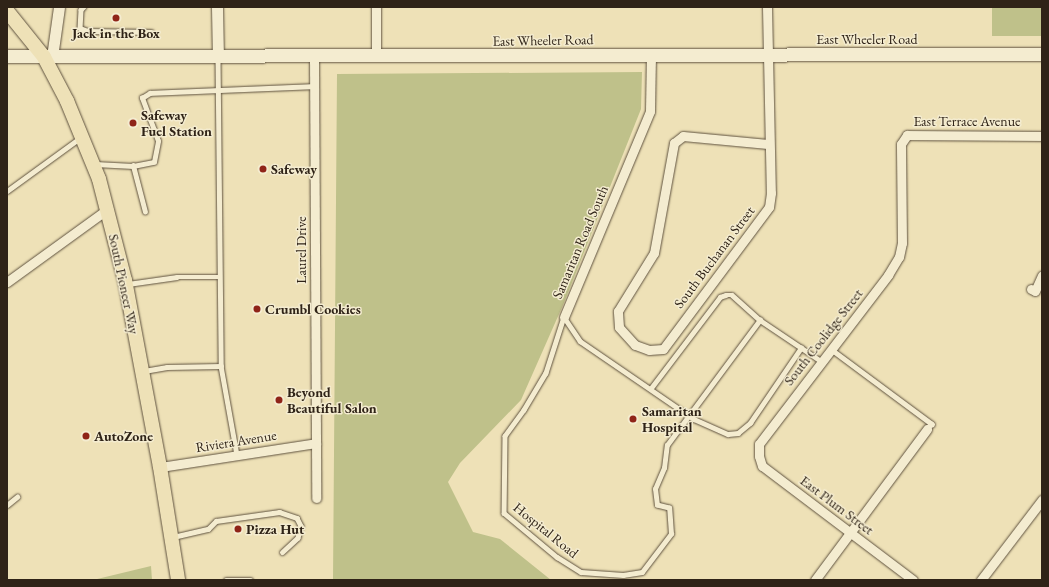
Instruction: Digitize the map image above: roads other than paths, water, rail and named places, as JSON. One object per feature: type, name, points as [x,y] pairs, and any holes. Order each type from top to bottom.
[{"type":"main road","name":"South Pioneer Way","points":[[7,11],[48,57],[94,164],[108,209],[126,284],[160,467],[178,580]]},
{"type":"main road","name":"East Wheeler Road","points":[[7,56],[376,57],[1042,54]]},
{"type":"street","points":[[48,57],[59,7]]},
{"type":"street","points":[[217,7],[218,57]]},
{"type":"street","points":[[376,7],[376,57]]},
{"type":"street","name":"South Buchanan Street","points":[[767,7],[768,144],[771,193],[769,207],[662,349],[649,350],[631,341],[619,327],[618,311],[654,253],[674,143],[683,136],[768,144]]},
{"type":"street","name":"Samaritan Road South","points":[[564,317],[650,111],[651,55]]},
{"type":"street","name":"Laurel Drive","points":[[314,57],[316,498]]},
{"type":"street","name":"East Terrace Avenue","points":[[902,244],[901,144],[907,135],[1042,136]]},
{"type":"street","points":[[7,282],[108,209]]},
{"type":"street","name":"South Coolidge Street","points":[[759,444],[888,275],[899,257],[902,244]]},
{"type":"street","points":[[1031,289],[1035,291],[1042,275]]},
{"type":"street","points":[[815,580],[927,429]]},
{"type":"street","name":"Riviera Avenue","points":[[160,467],[316,443]]},
{"type":"street","name":"East Plum Street","points":[[759,444],[758,456],[762,466],[913,580]]},
{"type":"street","points":[[981,580],[1042,500]]},
{"type":"lane","points":[[84,7],[80,10],[80,28],[88,31],[151,32]]},
{"type":"lane","points":[[218,57],[221,366],[237,455]]},
{"type":"lane","points":[[94,164],[133,166],[154,162],[158,141],[142,98],[150,93],[314,86]]},
{"type":"lane","points":[[7,191],[82,136]]},
{"type":"lane","points":[[133,166],[145,212]]},
{"type":"lane","points":[[126,284],[178,277],[220,277]]},
{"type":"lane","points":[[651,388],[720,297],[732,295],[760,320],[821,361]]},
{"type":"lane","name":"Samaritan Road South","points":[[564,317],[580,341],[690,415],[728,434],[738,433],[750,423],[801,348]]},
{"type":"lane","name":"Hospital Road","points":[[564,317],[546,373],[524,410],[505,436],[504,513],[557,557],[581,572],[623,575],[642,572],[671,534],[669,508],[657,505],[655,489],[664,468],[667,445],[690,415]]},
{"type":"lane","points":[[690,415],[760,320]]},
{"type":"lane","points":[[831,350],[932,424],[927,429]]},
{"type":"lane","points":[[142,371],[167,367],[221,366]]},
{"type":"lane","points":[[7,504],[17,497]]},
{"type":"lane","points":[[171,538],[208,529],[216,521],[279,512],[297,518],[301,526],[298,538],[283,552]]},
{"type":"lane","points":[[226,580],[250,580]]},
{"type":"place","name":"Jack in the Box","points":[[116,18]]},
{"type":"place","name":"Safeway Fuel Station","points":[[133,123]]},
{"type":"place","name":"Safeway","points":[[263,169]]},
{"type":"place","name":"Crumbl Cookies","points":[[257,309]]},
{"type":"place","name":"Beyond Beautiful Salon","points":[[279,400]]},
{"type":"place","name":"Samaritan Hospital","points":[[633,419]]},
{"type":"place","name":"AutoZone","points":[[86,436]]},
{"type":"place","name":"Pizza Hut","points":[[238,529]]}]
